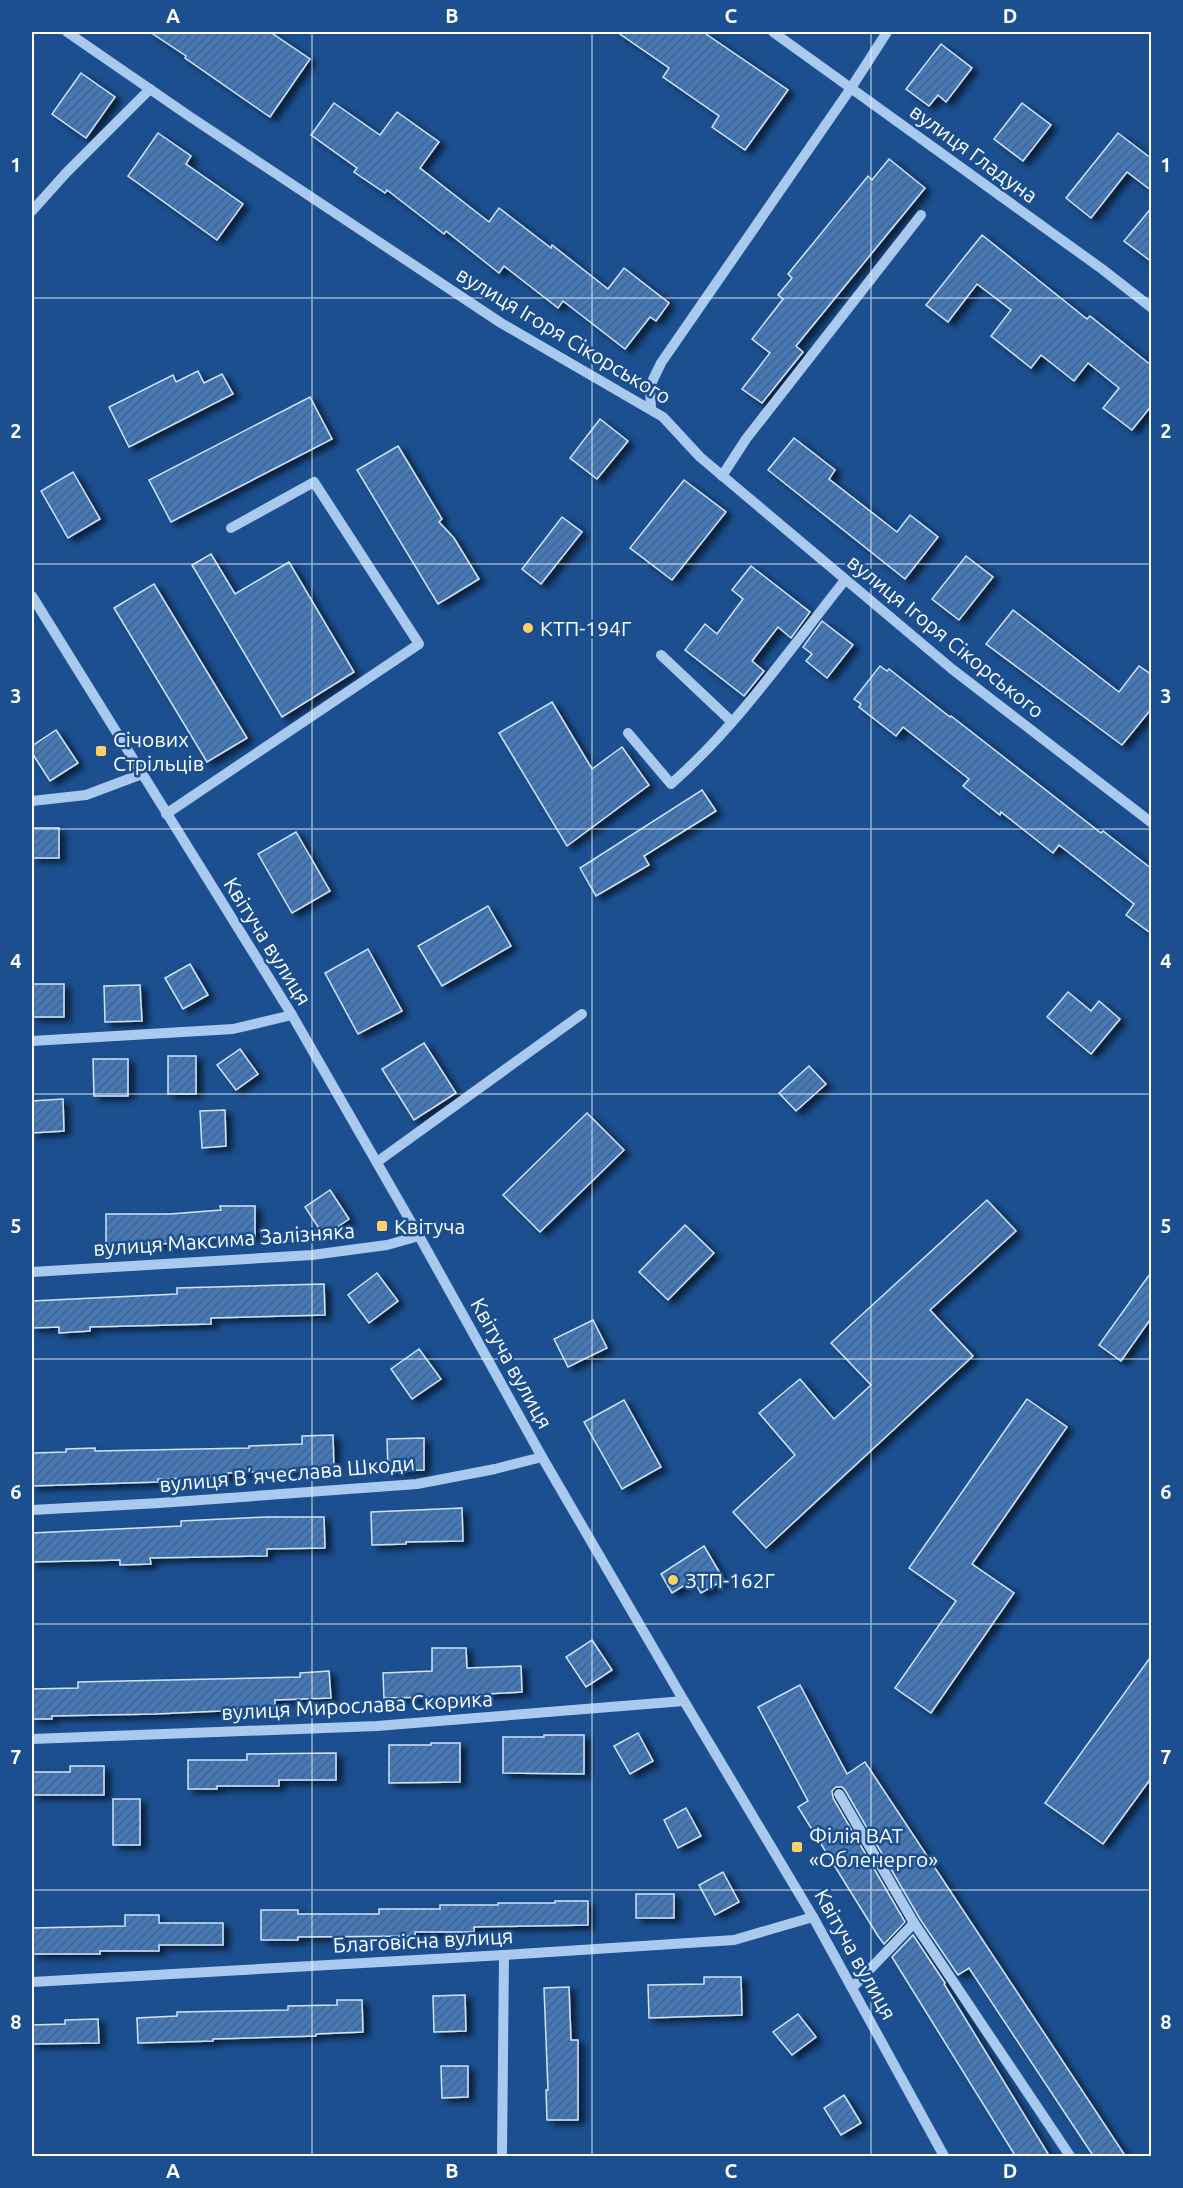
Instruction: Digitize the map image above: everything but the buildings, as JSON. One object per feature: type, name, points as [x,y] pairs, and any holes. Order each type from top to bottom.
[{"type":"street","name":"вулиця Ігоря Сікорського","points":[[67,32],[501,323],[663,417],[700,457],[952,669],[1152,823]]},
{"type":"street","name":"вулиця Гладуна","points":[[773,32],[1102,268],[1152,308]]},
{"type":"street","points":[[651,410],[650,386],[661,363],[851,88],[887,32]]},
{"type":"street","points":[[32,211],[66,173],[150,89]]},
{"type":"street","points":[[722,476],[746,439],[921,216]]},
{"type":"street","points":[[166,814],[418,644],[314,482],[231,528]]},
{"type":"street","points":[[628,733],[671,784],[695,763],[732,722],[845,580]]},
{"type":"street","name":"Квітуча вулиця","points":[[32,596],[292,1015],[542,1457],[853,1987],[944,2157]]},
{"type":"street","points":[[661,655],[732,722]]},
{"type":"street","points":[[32,801],[86,795],[142,774]]},
{"type":"street","points":[[377,1162],[582,1014]]},
{"type":"street","points":[[32,1041],[232,1029],[292,1015]]},
{"type":"street","name":"вулиця Максима Залізняка","points":[[32,1272],[312,1255],[387,1245],[418,1236]]},
{"type":"street","name":"вулиця Вʼячеслава Шкоди","points":[[32,1510],[417,1484],[542,1457]]},
{"type":"street","name":"вулиця Мирослава Скорика","points":[[32,1739],[377,1726],[684,1701]]},
{"type":"street","points":[[839,1794],[914,1923],[1070,2157]]},
{"type":"street","name":"Благовісна вулиця","points":[[32,1982],[734,1940],[813,1917]]},
{"type":"street","points":[[853,1987],[914,1923]]},
{"type":"street","points":[[502,2157],[504,1955]]},
{"type":"place","name":"КТП-194Г","points":[[528,628]]},
{"type":"place","name":"Січових Стрільців","points":[[101,751]]},
{"type":"place","name":"Квітуча","points":[[382,1226]]},
{"type":"place","name":"ЗТП-162Г","points":[[673,1580]]},
{"type":"place","name":"Філія ВАТ «Обленерго»","points":[[797,1847]]}]
